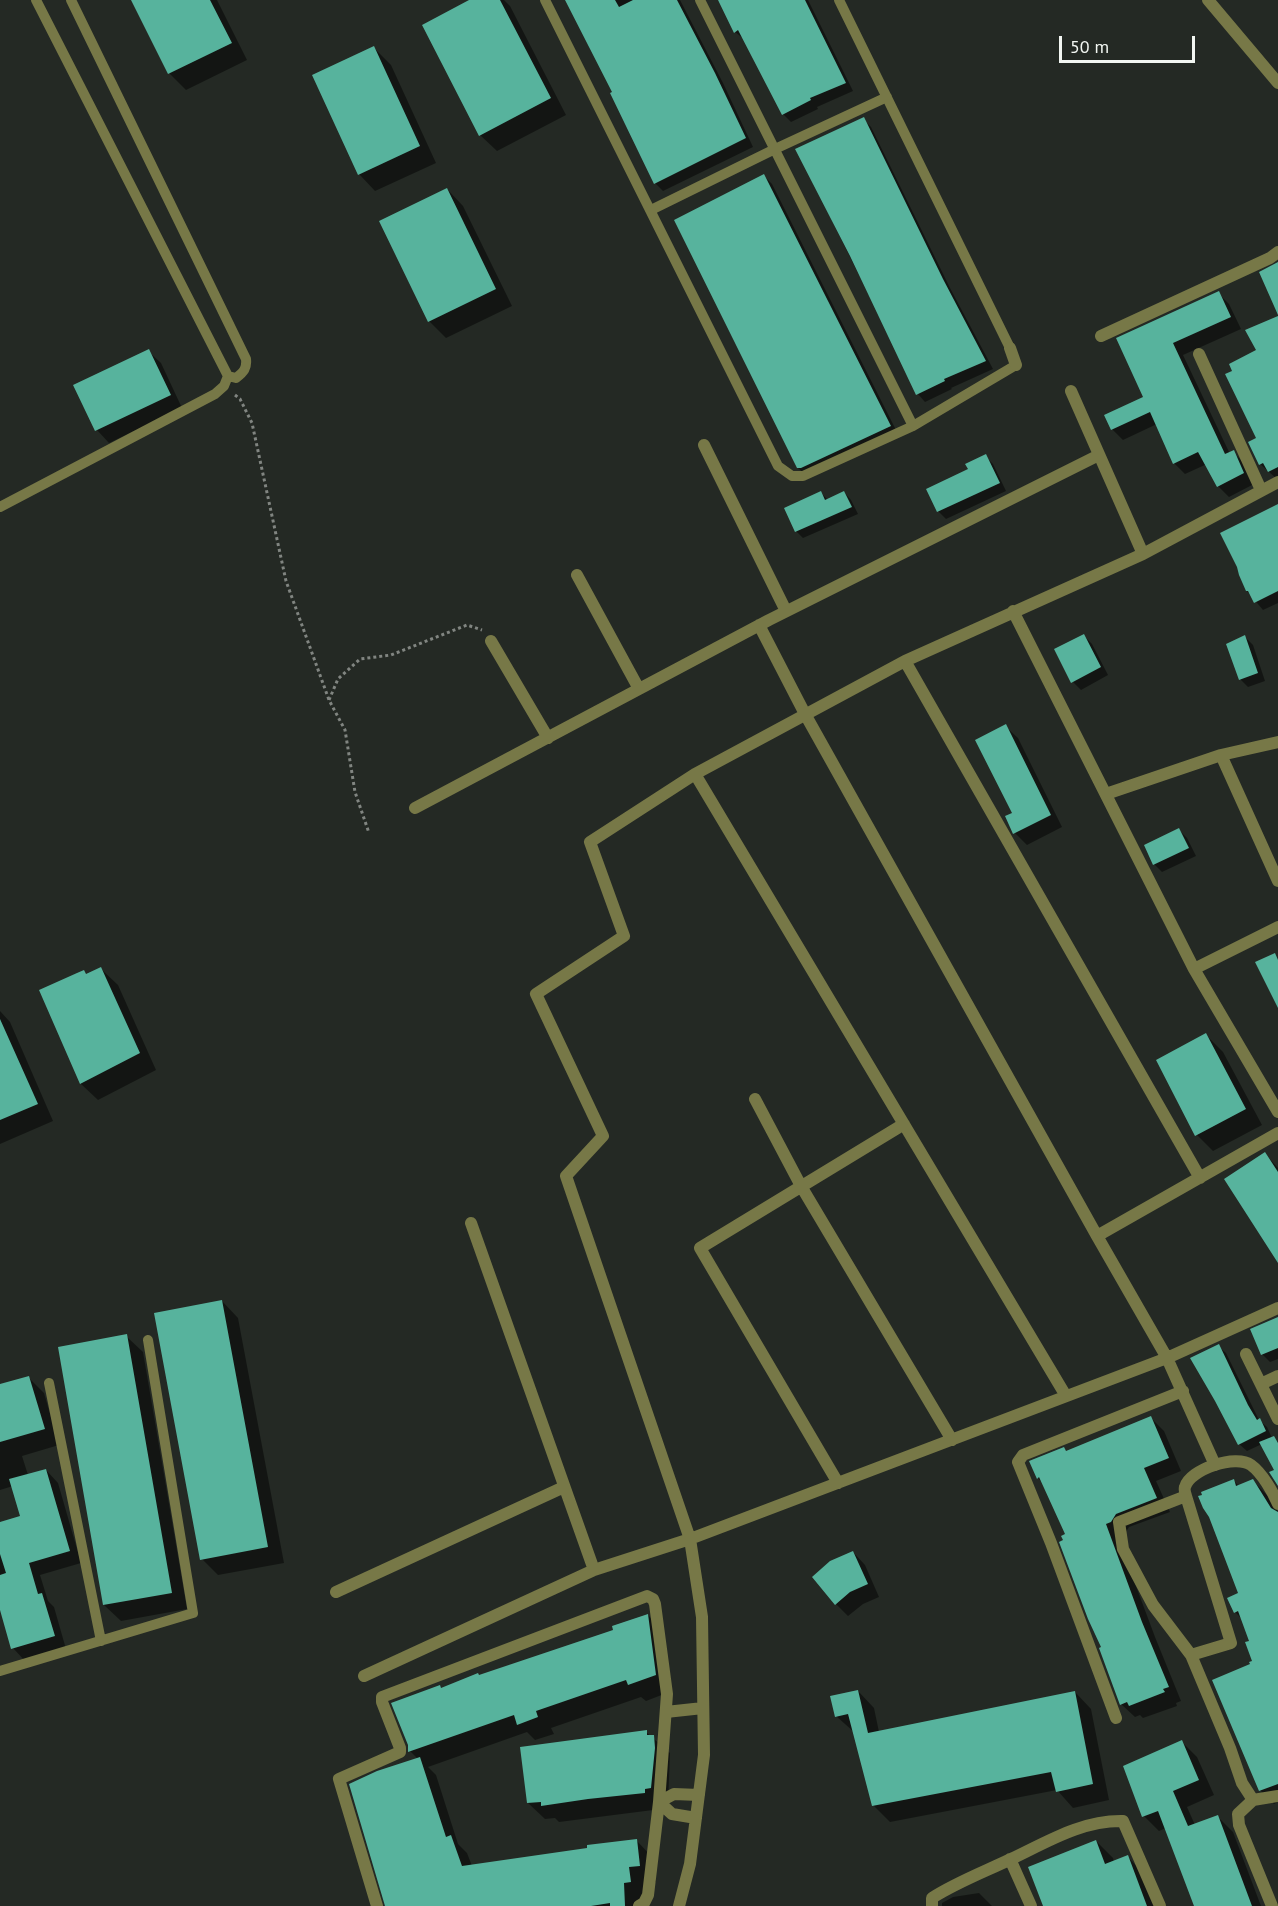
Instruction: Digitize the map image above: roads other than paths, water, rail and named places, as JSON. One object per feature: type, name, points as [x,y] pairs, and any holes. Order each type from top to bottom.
[{"type":"street","points":[[1208,0],[1278,83]]},
{"type":"street","points":[[1101,336],[1270,258],[1278,252]]},
{"type":"street","points":[[1010,348],[1016,364]]},
{"type":"street","points":[[1199,354],[1262,490]]},
{"type":"street","points":[[1071,391],[1143,554]]},
{"type":"street","points":[[704,445],[786,611]]},
{"type":"street","points":[[415,808],[786,611],[1099,455]]},
{"type":"street","points":[[679,1906],[690,1864],[704,1755],[702,1617],[690,1539],[566,1176],[603,1136],[536,994],[624,936],[590,842],[695,774],[905,662],[1013,611],[1143,554],[1278,482]]},
{"type":"street","points":[[577,575],[639,689]]},
{"type":"street","points":[[1013,611],[1194,969],[1278,1112]]},
{"type":"street","points":[[759,626],[1096,1236],[1167,1358],[1215,1465]]},
{"type":"street","points":[[491,641],[548,738]]},
{"type":"street","points":[[905,662],[1200,1178]]},
{"type":"street","points":[[1106,794],[1221,755],[1278,742]]},
{"type":"street","points":[[1221,755],[1278,881]]},
{"type":"street","points":[[695,774],[1066,1396]]},
{"type":"street","points":[[1194,969],[1278,927]]},
{"type":"street","points":[[755,1099],[801,1186],[952,1440]]},
{"type":"street","points":[[838,1483],[700,1248],[904,1124]]},
{"type":"street","points":[[1096,1236],[1278,1133]]},
{"type":"street","points":[[471,1223],[594,1570]]},
{"type":"street","points":[[364,1676],[594,1570],[690,1539],[1167,1358],[1278,1308]]},
{"type":"street","points":[[1246,1354],[1278,1419]]},
{"type":"street","points":[[1261,1384],[1278,1376]]},
{"type":"street","points":[[1116,1718],[1051,1543],[1018,1462],[1023,1455],[1183,1391]]},
{"type":"street","points":[[1191,1654],[1231,1642],[1185,1487],[1191,1479],[1215,1465],[1235,1460],[1251,1465],[1273,1491],[1278,1504]]},
{"type":"street","points":[[336,1592],[564,1487]]},
{"type":"street","points":[[1186,1496],[1119,1522],[1123,1549],[1148,1595],[1191,1654],[1242,1783],[1253,1800]]},
{"type":"street","points":[[377,1906],[339,1779],[400,1752],[382,1702],[385,1695],[647,1596],[653,1599],[655,1604],[668,1684],[659,1802],[648,1895],[644,1903],[639,1906]]},
{"type":"street","points":[[666,1712],[703,1708]]},
{"type":"street","points":[[659,1802],[674,1794],[699,1795]]},
{"type":"street","points":[[1272,1906],[1239,1825],[1238,1814],[1253,1800],[1278,1796]]},
{"type":"street","points":[[659,1802],[672,1814],[696,1818]]},
{"type":"street","points":[[932,1906],[932,1898],[956,1883],[1010,1860],[1043,1842],[1086,1825],[1105,1821],[1123,1821],[1160,1906]]},
{"type":"street","points":[[1010,1860],[1030,1906]]},
{"type":"lane","points":[[36,0],[226,381]]},
{"type":"lane","points":[[0,507],[215,394],[226,381],[243,373],[247,366],[246,359],[71,0]]},
{"type":"lane","points":[[545,0],[778,466],[792,476],[803,476],[913,426],[1016,364]]},
{"type":"lane","points":[[700,0],[913,426]]},
{"type":"lane","points":[[839,0],[1010,348]]},
{"type":"lane","points":[[651,210],[775,148],[887,97]]},
{"type":"lane","points":[[0,1671],[193,1613],[147,1340]]},
{"type":"lane","points":[[49,1383],[100,1641]]}]
